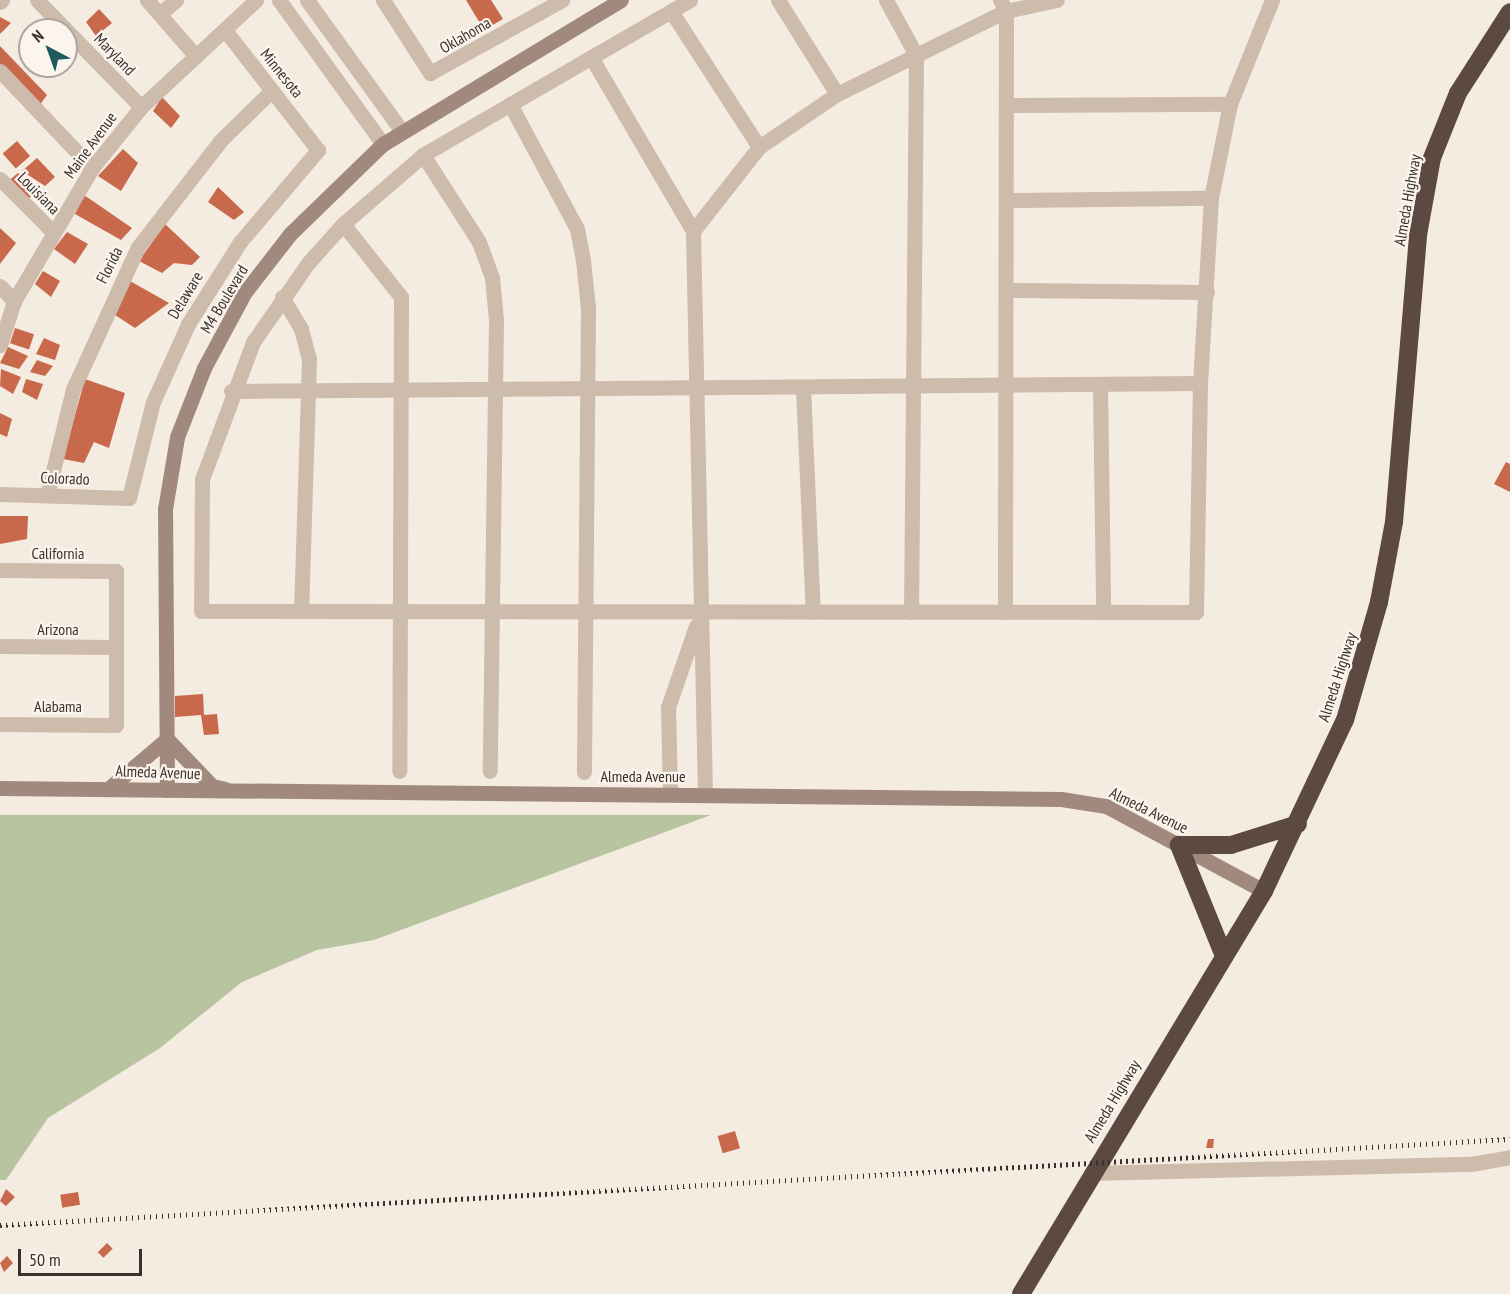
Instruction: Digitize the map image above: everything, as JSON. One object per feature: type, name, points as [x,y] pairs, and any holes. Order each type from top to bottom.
[{"type":"highway","name":"Almeda Highway","points":[[1022,1294],[1091,1173],[1264,891],[1298,824],[1345,720],[1379,602],[1394,522],[1418,235],[1432,158],[1458,93],[1510,12]]},
{"type":"highway","points":[[1224,956],[1179,845],[1231,845],[1298,824]]},
{"type":"main road","name":"M4 Boulevard","points":[[166,790],[165,509],[177,437],[204,368],[245,292],[290,234],[383,144],[401,130],[621,0]]},
{"type":"main road","points":[[108,789],[167,739],[213,786],[240,794]]},
{"type":"main road","name":"Almeda Avenue","points":[[0,788],[166,790],[240,794],[705,794],[1061,799],[1106,806],[1264,891]]},
{"type":"street","name":"Maryland","points":[[38,0],[141,107]]},
{"type":"street","points":[[147,0],[161,13],[194,54]]},
{"type":"street","points":[[161,13],[176,0]]},
{"type":"street","name":"Maine Avenue","points":[[0,345],[14,301],[92,168],[141,107],[194,54],[225,30],[256,0]]},
{"type":"street","points":[[279,0],[383,144]]},
{"type":"street","points":[[307,0],[401,130]]},
{"type":"street","name":"Oklahoma","points":[[390,2],[420,60],[430,73],[562,0]]},
{"type":"street","points":[[690,0],[423,155],[343,224],[282,297],[231,391],[202,479],[201,611],[1196,612],[1200,384],[1211,198],[1230,104],[1272,0]]},
{"type":"street","points":[[778,0],[837,94]]},
{"type":"street","points":[[886,0],[916,55],[911,612]]},
{"type":"street","points":[[693,231],[759,147],[837,94],[916,55],[1003,6],[1057,0]]},
{"type":"street","points":[[1003,6],[1006,105],[1005,612]]},
{"type":"street","points":[[671,11],[759,147]]},
{"type":"street","name":"Minnesota","points":[[225,30],[313,138]]},
{"type":"street","points":[[591,57],[693,231],[699,612],[705,794]]},
{"type":"street","points":[[0,71],[92,168]]},
{"type":"street","name":"Florida","points":[[47,495],[73,389],[138,247],[221,140],[272,90]]},
{"type":"street","points":[[510,104],[577,229],[588,308],[584,772]]},
{"type":"street","points":[[1006,105],[1230,104]]},
{"type":"street","name":"Delaware","points":[[129,498],[153,402],[188,324],[240,242],[314,157],[318,150],[313,138]]},
{"type":"street","points":[[423,155],[479,242],[492,277],[495,389],[490,771]]},
{"type":"street","name":"Louisiana","points":[[0,179],[53,232]]},
{"type":"street","points":[[1006,200],[1211,198]]},
{"type":"street","points":[[343,224],[400,297],[403,390],[399,771]]},
{"type":"street","points":[[0,286],[14,301]]},
{"type":"street","points":[[1006,290],[1207,292]]},
{"type":"street","points":[[282,297],[302,329],[309,359],[301,611]]},
{"type":"street","points":[[1100,384],[1103,612]]},
{"type":"street","points":[[231,391],[1200,384]]},
{"type":"street","points":[[803,387],[813,612]]},
{"type":"street","name":"Colorado","points":[[0,494],[129,498]]},
{"type":"street","name":"California","points":[[0,570],[116,571],[115,647]]},
{"type":"street","points":[[670,794],[668,707],[699,612]]},
{"type":"street","name":"Arizona","points":[[0,646],[115,647]]},
{"type":"street","name":"Alabama","points":[[0,724],[116,724],[115,647]]},
{"type":"street","points":[[1091,1173],[1471,1164],[1510,1157]]},
{"type":"green space","points":[[0,815],[711,815],[374,940],[317,950],[242,982],[160,1048],[48,1118],[6,1180],[0,1180]]},
{"type":"building","points":[[466,0],[491,0],[503,19],[484,30]]},
{"type":"building","points":[[99,9],[112,23],[96,36],[86,22]]},
{"type":"building","points":[[0,17],[11,23],[0,34]]},
{"type":"building","points":[[0,46],[18,65],[18,78],[31,78],[47,95],[39,106],[0,64]]},
{"type":"building","points":[[162,97],[180,116],[171,128],[153,111]]},
{"type":"building","points":[[17,141],[30,156],[16,169],[3,153]]},
{"type":"building","points":[[123,149],[138,163],[121,191],[98,176]]},
{"type":"building","points":[[37,158],[55,177],[45,186],[22,171]]},
{"type":"building","points":[[18,173],[41,189],[25,201],[7,182]]},
{"type":"building","points":[[218,187],[244,212],[234,220],[208,202]]},
{"type":"building","points":[[84,195],[132,228],[121,240],[75,214]]},
{"type":"building","points":[[165,224],[200,257],[192,265],[174,263],[162,273],[139,261]]},
{"type":"building","points":[[0,228],[16,243],[0,264]]},
{"type":"building","points":[[67,232],[88,244],[75,264],[54,249]]},
{"type":"building","points":[[43,271],[60,281],[51,297],[35,284]]},
{"type":"building","points":[[130,281],[169,303],[135,328],[112,313]]},
{"type":"building","points":[[15,328],[34,334],[29,349],[10,343]]},
{"type":"building","points":[[44,338],[60,345],[55,360],[36,354]]},
{"type":"building","points":[[8,347],[28,356],[19,369],[0,363]]},
{"type":"building","points":[[37,360],[53,366],[45,376],[30,372]]},
{"type":"building","points":[[1,369],[21,377],[13,394],[0,386]]},
{"type":"building","points":[[26,379],[43,384],[37,400],[22,392]]},
{"type":"building","points":[[85,379],[125,393],[109,448],[94,442],[84,463],[63,459]]},
{"type":"building","points":[[0,413],[12,419],[7,437],[0,434]]},
{"type":"building","points":[[1506,462],[1510,464],[1510,492],[1494,484]]},
{"type":"building","points":[[0,516],[28,516],[27,539],[0,544]]},
{"type":"building","points":[[203,694],[204,715],[217,714],[219,734],[204,735],[201,715],[175,717],[175,696]]},
{"type":"building","points":[[735,1131],[740,1148],[723,1153],[718,1136]]},
{"type":"building","points":[[1208,1139],[1214,1139],[1213,1148],[1206,1148]]},
{"type":"building","points":[[6,1189],[15,1197],[6,1206],[0,1201]]},
{"type":"building","points":[[78,1192],[80,1205],[62,1208],[60,1195]]},
{"type":"building","points":[[107,1243],[113,1249],[103,1258],[98,1252]]},
{"type":"building","points":[[7,1256],[13,1263],[4,1272],[0,1263]]},
{"type":"railway","points":[[0,1225],[1510,1139]]}]
